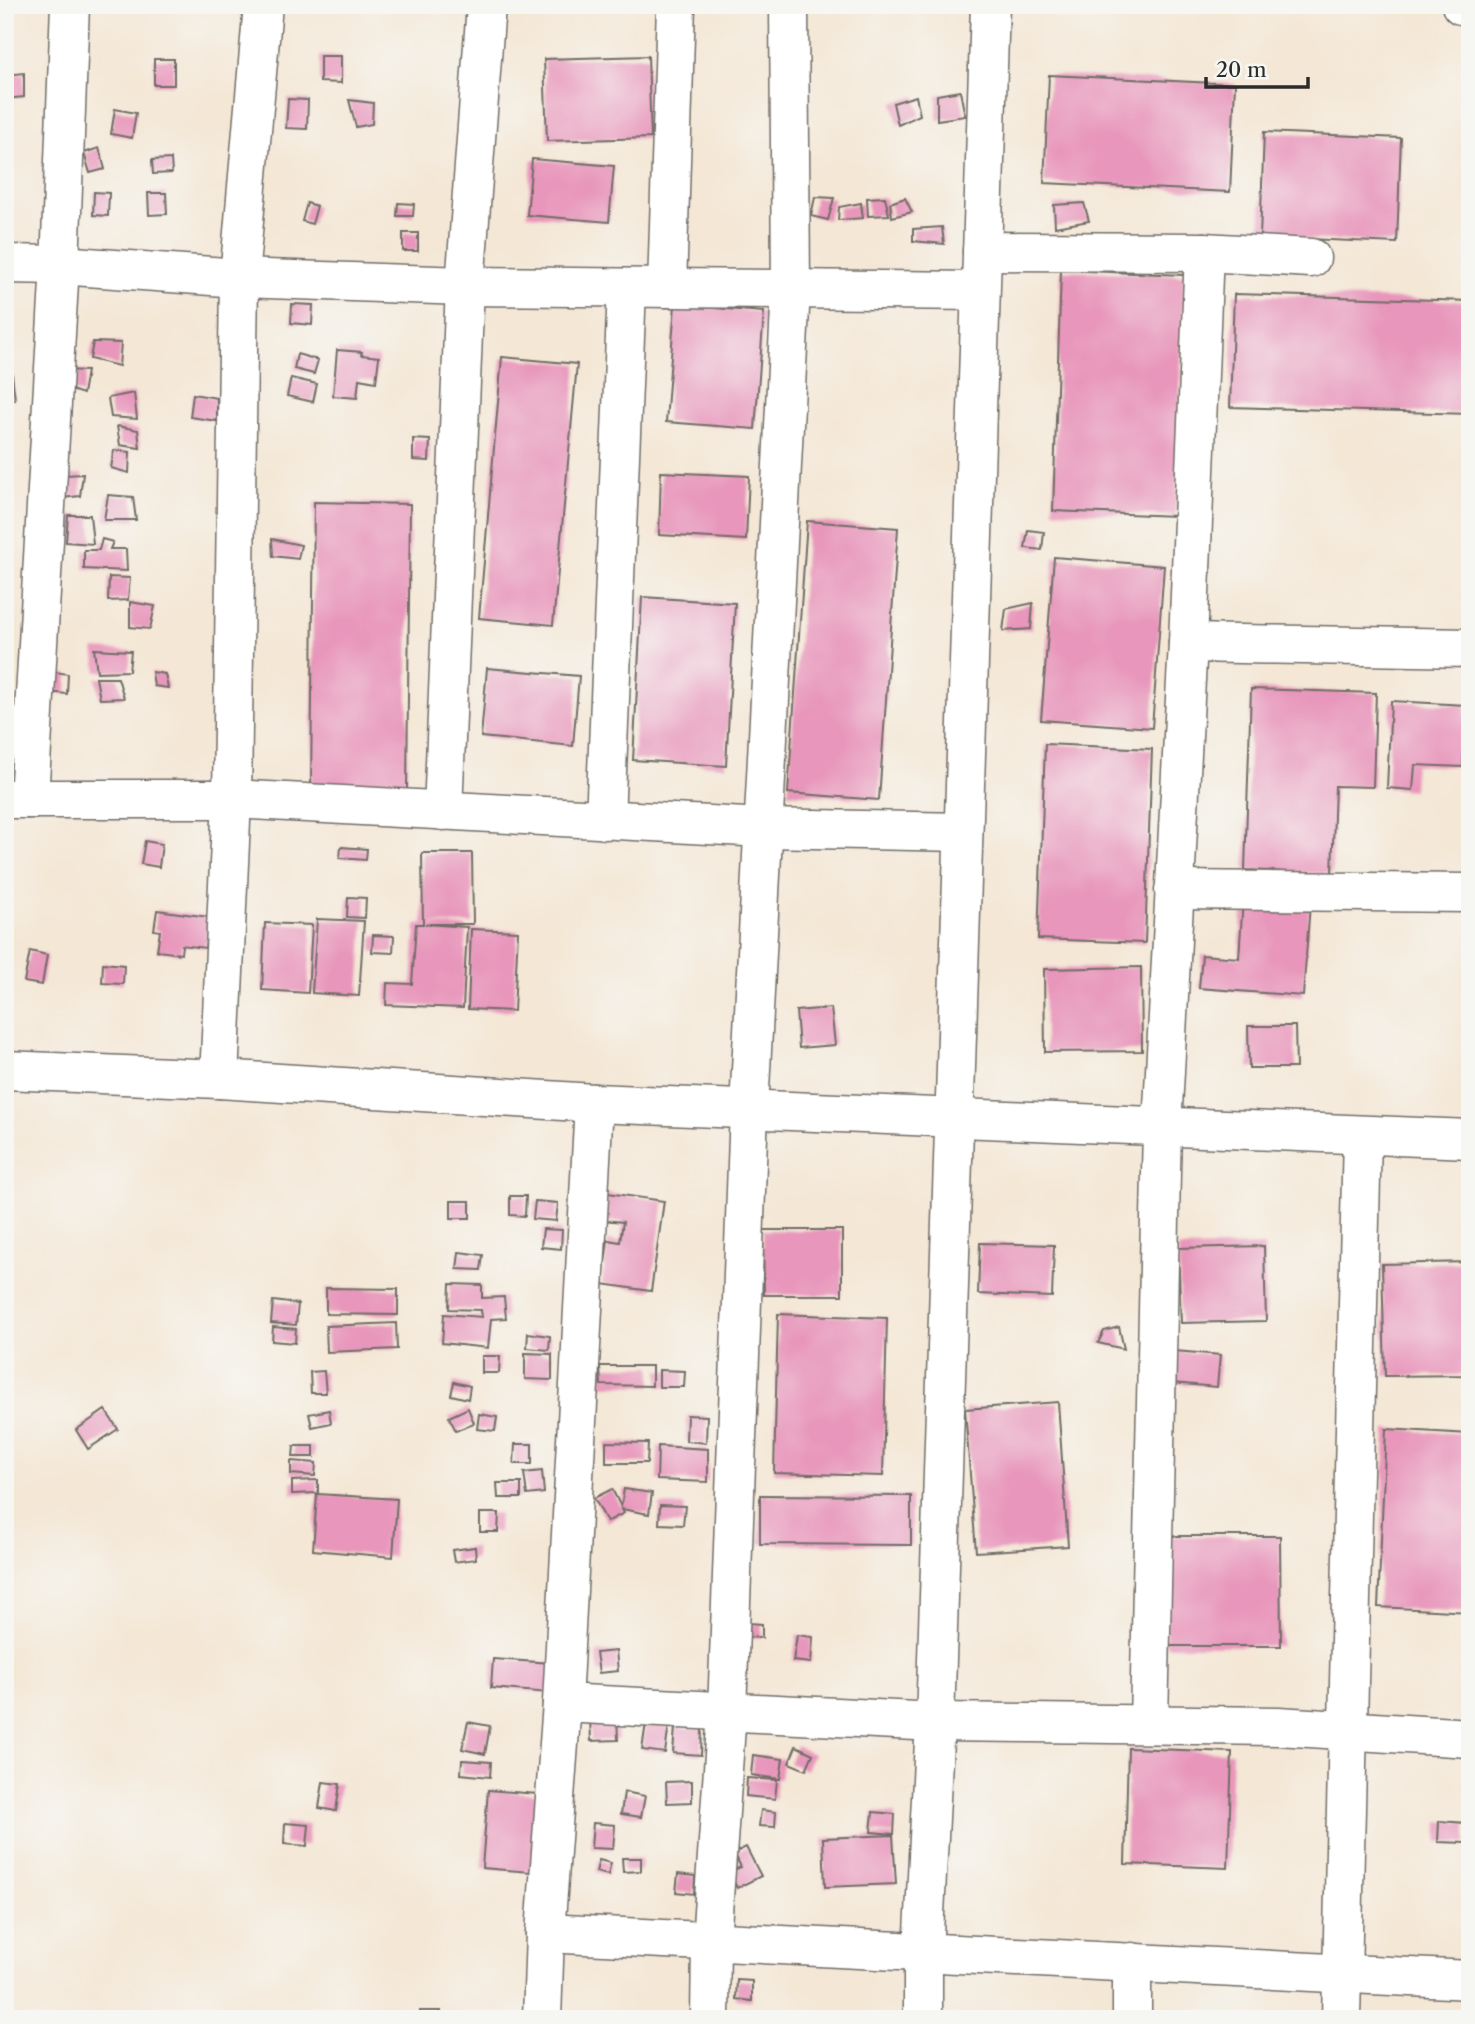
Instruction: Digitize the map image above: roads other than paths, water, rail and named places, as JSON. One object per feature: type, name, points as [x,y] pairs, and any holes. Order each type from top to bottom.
[{"type":"street","points":[[70,5],[60,265],[17,799],[232,799],[764,828],[963,832]]},
{"type":"street","points":[[219,1079],[232,799],[239,278],[262,5]]},
{"type":"street","points":[[443,811],[465,286],[486,5]]},
{"type":"street","points":[[667,288],[676,5]]},
{"type":"street","points":[[710,2019],[711,1941],[727,1712],[749,1109],[791,289],[789,5]]},
{"type":"street","points":[[923,2019],[923,1952],[934,1721],[990,5]]},
{"type":"street","points":[[1461,5],[1470,6]]},
{"type":"street","points":[[982,251],[1204,252],[1311,258]]},
{"type":"street","points":[[1149,1724],[1162,1127],[1188,643],[1204,252]]},
{"type":"street","points":[[5,264],[60,265],[239,278],[465,286],[980,291]]},
{"type":"street","points":[[605,820],[626,288]]},
{"type":"street","points":[[1188,643],[1470,648]]},
{"type":"street","points":[[1174,890],[1470,893]]},
{"type":"street","points":[[5,1070],[219,1079],[594,1103],[1470,1139]]},
{"type":"street","points":[[542,2019],[594,1103]]},
{"type":"street","points":[[1341,2019],[1362,1135]]},
{"type":"street","points":[[562,1703],[934,1721],[1278,1726],[1470,1738]]},
{"type":"street","points":[[545,1933],[1470,1980]]},
{"type":"street","points":[[1132,1962],[1132,2019]]}]
